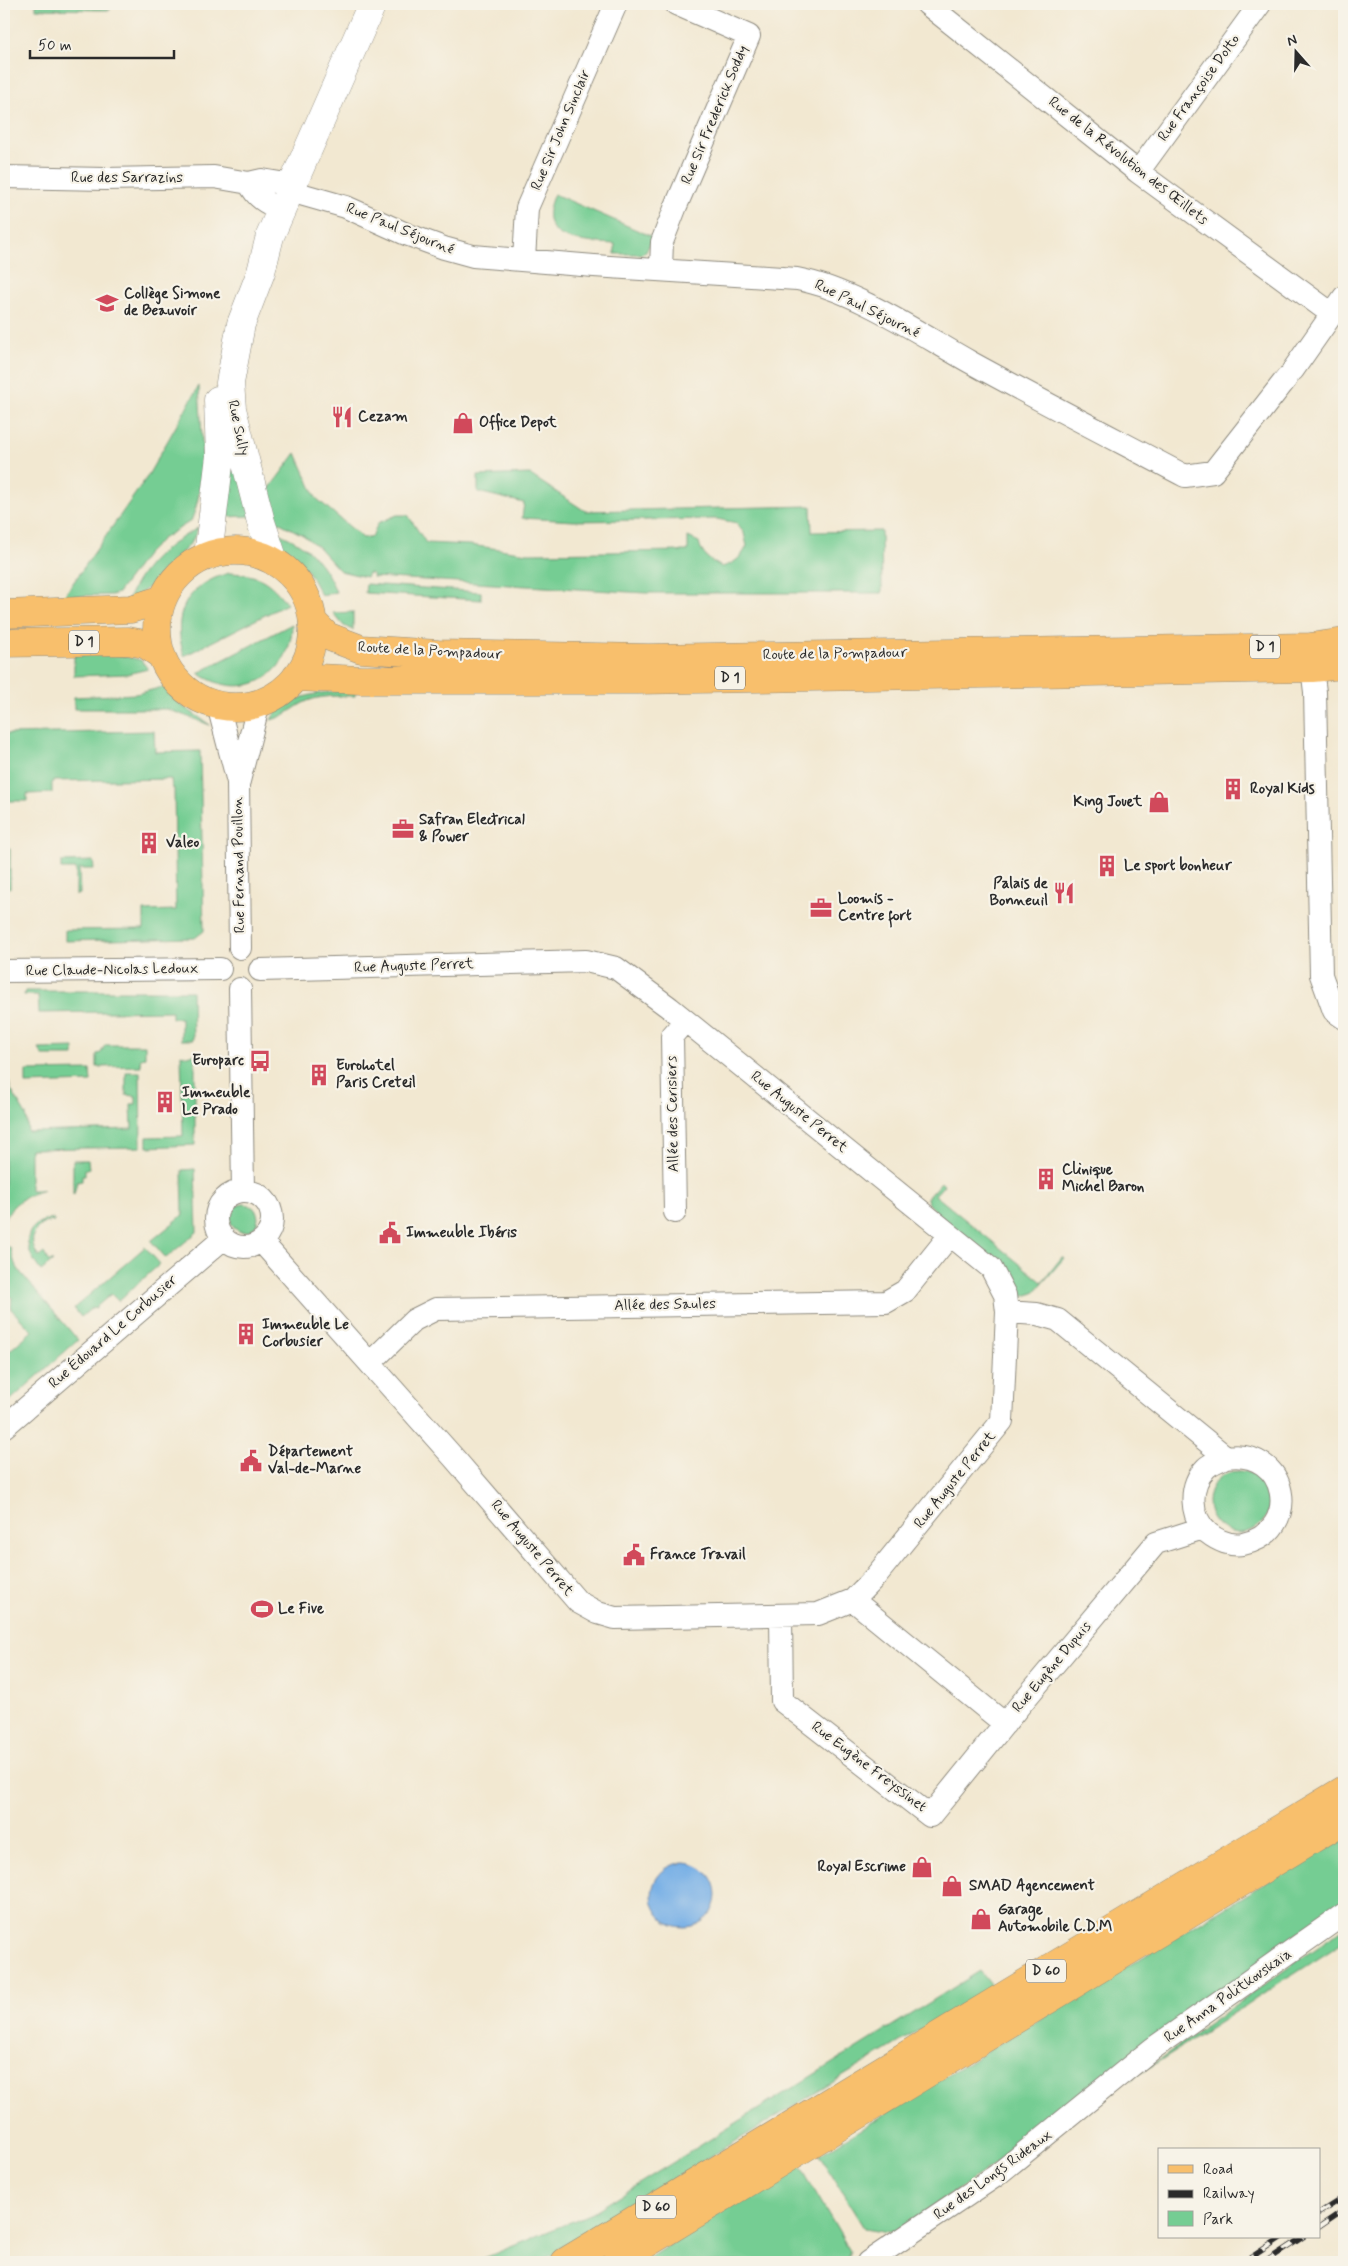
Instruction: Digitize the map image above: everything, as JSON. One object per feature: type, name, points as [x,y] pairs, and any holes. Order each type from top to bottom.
[{"type":"main road","points":[[238,551],[257,554],[274,561],[298,583],[307,598],[313,622],[312,646],[305,664],[296,677],[276,695],[259,703],[236,707],[218,705],[203,700],[180,684],[170,672],[161,655],[158,621],[163,598],[178,576],[192,564],[208,556],[238,551]]},
{"type":"main road","name":"D 1","points":[[4,614],[131,609],[163,598]]},
{"type":"main road","name":"Route de la Pompadour","points":[[313,622],[327,636],[360,649],[438,654],[649,658],[1310,647],[1344,642]]},
{"type":"main road","name":"D 1","points":[[4,643],[128,641],[145,644],[161,655]]},
{"type":"main road","name":"D 1","points":[[1312,668],[1344,665]]},
{"type":"main road","name":"Route de la Pompadour","points":[[296,677],[362,680],[638,680],[1312,668]]},
{"type":"main road","name":"D 60","points":[[565,2262],[1344,1790]]},
{"type":"main road","name":"D 60","points":[[616,2262],[1344,1820]]},
{"type":"street","name":"Rue Sully","points":[[274,561],[261,522],[232,409],[230,383],[241,324],[260,272],[270,236],[372,4]]},
{"type":"street","name":"Rue Sir John Sinclair","points":[[524,260],[527,208],[616,4]]},
{"type":"street","name":"Rue Sir Frederick Soddy","points":[[661,269],[662,242],[749,36],[676,4]]},
{"type":"street","name":"Rue de la Révolution des Œillets","points":[[927,4],[1138,172],[1338,305]]},
{"type":"street","name":"Rue Françoise Dolto","points":[[1138,172],[1260,4]]},
{"type":"street","name":"Rue des Sarrazins","points":[[4,177],[105,179],[214,177],[249,184],[256,197],[267,204],[288,195]]},
{"type":"street","name":"Rue Paul Séjourné","points":[[288,195],[346,207],[444,248],[473,256],[797,279],[820,283],[888,316],[1032,396],[1185,476],[1213,472],[1290,375],[1338,305]]},
{"type":"street","name":"Rue Sully","points":[[208,556],[220,456],[217,362],[222,334],[231,304],[248,266],[270,236]]},
{"type":"street","points":[[1312,668],[1315,692],[1321,975],[1334,1011],[1344,1018]]},
{"type":"street","name":"Rue Fernand Pouillon","points":[[238,782],[259,703]]},
{"type":"street","name":"Rue Fernand Pouillon","points":[[218,705],[238,782],[240,948]]},
{"type":"street","points":[[240,948],[253,953],[260,964],[260,970],[254,982],[240,989],[225,982],[220,969],[220,962],[228,952],[240,948]]},
{"type":"street","name":"Rue Auguste Perret","points":[[260,970],[586,961],[616,968],[990,1268],[1006,1295],[1007,1312],[1002,1421],[875,1577],[853,1600],[818,1614],[615,1618],[598,1613],[578,1602],[261,1241]]},
{"type":"street","name":"Rue Claude-Nicolas Ledoux","points":[[4,971],[220,969]]},
{"type":"street","points":[[240,989],[243,1191]]},
{"type":"street","name":"Allée des Cerisiers","points":[[675,1212],[672,1036],[684,1021]]},
{"type":"street","points":[[243,1191],[260,1196],[270,1210],[270,1227],[261,1241],[254,1245],[238,1246],[224,1238],[216,1222],[216,1212],[226,1197],[243,1191]]},
{"type":"street","name":"Allée des Saules","points":[[370,1363],[414,1320],[436,1309],[886,1302],[905,1292],[950,1235]]},
{"type":"street","name":"Rue Édouard Le Corbusier","points":[[4,1427],[224,1238]]},
{"type":"street","points":[[1007,1312],[1037,1314],[1058,1320],[1226,1457]]},
{"type":"street","points":[[1226,1457],[1249,1457],[1265,1464],[1276,1477],[1282,1492],[1280,1514],[1275,1525],[1264,1536],[1254,1542],[1238,1545],[1229,1544],[1214,1538],[1203,1528],[1194,1512],[1193,1494],[1206,1468],[1226,1457]]},
{"type":"street","name":"Rue Eugène Dupuis","points":[[853,1600],[1005,1724],[1156,1543],[1203,1528]]},
{"type":"street","name":"Rue Eugène Freyssinet","points":[[781,1616],[782,1701],[930,1816],[1005,1724]]},
{"type":"street","name":"Rue Anna Politkovskaïa","points":[[1113,2080],[1152,2049],[1344,1914]]},
{"type":"street","name":"Rue des Longs Rideaux","points":[[868,2262],[997,2175],[1113,2080]]},
{"type":"green space","points":[[36,4],[110,4],[110,10],[36,9]]},
{"type":"green space","points":[[554,194],[653,237],[646,252],[641,254],[615,254],[615,244],[589,242],[564,237],[555,231],[550,222],[549,210]]},
{"type":"green space","points":[[199,386],[202,472],[200,489],[191,521],[162,539],[146,555],[118,593],[112,595],[64,596],[147,477]]},
{"type":"green space","points":[[230,443],[254,516],[221,517]]},
{"type":"green space","points":[[296,453],[316,498],[363,538],[372,537],[378,523],[397,515],[408,515],[426,543],[470,545],[528,553],[688,551],[688,537],[699,542],[702,551],[707,557],[722,567],[737,560],[747,546],[744,533],[737,523],[717,519],[574,521],[522,518],[524,503],[478,492],[478,476],[529,474],[585,511],[811,506],[812,532],[881,531],[882,593],[646,593],[373,577],[373,574],[368,573],[366,577],[340,571],[318,547],[303,535],[278,522],[272,514],[266,493]]},
{"type":"green space","points":[[198,528],[189,545],[150,585],[141,593],[128,600],[148,566],[176,541]]},
{"type":"green space","points":[[270,530],[293,540],[311,553],[325,570],[336,592],[321,595],[308,571],[276,542]]},
{"type":"green space","points":[[229,573],[248,575],[262,580],[274,589],[287,604],[184,656],[180,641],[180,627],[181,614],[186,603],[192,593],[202,585],[214,578]]},
{"type":"green space","points":[[366,584],[481,592],[481,600],[365,593]]},
{"type":"green space","points":[[353,612],[353,630],[344,626],[333,613]]},
{"type":"green space","points":[[292,624],[290,643],[284,659],[274,671],[262,680],[247,685],[231,686],[215,682],[198,673]]},
{"type":"green space","points":[[114,654],[141,660],[148,669],[127,674],[74,676],[74,655]]},
{"type":"green space","points":[[163,687],[181,705],[210,725],[167,709],[74,709],[74,697],[136,694]]},
{"type":"green space","points":[[355,690],[355,696],[328,696],[309,700],[284,715],[271,720],[277,711],[297,699],[333,691]]},
{"type":"green space","points":[[154,731],[155,752],[200,751],[204,931],[195,938],[65,941],[65,930],[144,929],[144,911],[176,910],[174,788],[172,788],[171,779],[52,781],[52,793],[27,794],[27,801],[4,801],[4,734]]},
{"type":"green space","points":[[4,848],[10,848],[10,888],[4,888]]},
{"type":"green space","points":[[93,861],[94,869],[79,869],[80,894],[76,895],[76,869],[61,869],[61,862]]},
{"type":"green space","points":[[25,991],[192,991],[193,1040],[181,1040],[181,1018],[172,1018],[172,1011],[39,1013],[38,995],[24,995]]},
{"type":"green space","points":[[105,1045],[145,1045],[145,1057],[140,1060],[141,1066],[97,1067],[97,1054],[101,1053]]},
{"type":"green space","points":[[74,1048],[74,1056],[43,1056],[39,1049]]},
{"type":"green space","points":[[181,1054],[187,1056],[195,1054],[195,1145],[147,1147],[147,1137],[183,1136]]},
{"type":"green space","points":[[90,1070],[91,1082],[26,1084],[26,1071]]},
{"type":"green space","points":[[126,1072],[140,1072],[141,1147],[30,1149],[30,1190],[44,1190],[20,1200],[4,1220],[4,1081],[9,1081],[10,1088],[26,1115],[28,1132],[132,1129],[131,1104],[136,1104],[136,1096],[126,1095]]},
{"type":"green space","points":[[73,1160],[88,1160],[89,1169],[85,1169],[82,1181],[77,1182],[74,1194],[73,1194]]},
{"type":"green space","points":[[195,1169],[197,1232],[166,1258],[151,1241],[183,1215],[182,1170]]},
{"type":"green space","points":[[941,1182],[944,1185],[935,1195],[1042,1282],[1062,1257],[1064,1258],[1034,1293],[1020,1297],[928,1204],[927,1198]]},
{"type":"green space","points":[[244,1204],[254,1208],[258,1218],[254,1228],[244,1232],[234,1228],[230,1218],[234,1208]]},
{"type":"green space","points":[[54,1219],[54,1221],[41,1225],[34,1233],[33,1245],[39,1257],[44,1253],[48,1261],[53,1261],[41,1271],[29,1248],[29,1234],[40,1223]]},
{"type":"green space","points":[[4,1247],[10,1247],[15,1264],[21,1273],[78,1340],[4,1406],[4,1375],[7,1374],[8,1352],[32,1331],[11,1309],[12,1297],[4,1296]]},
{"type":"green space","points":[[145,1247],[160,1264],[118,1301],[111,1294],[81,1317],[74,1308]]},
{"type":"green space","points":[[1239,1471],[1256,1476],[1261,1480],[1265,1485],[1270,1502],[1265,1519],[1261,1524],[1256,1528],[1239,1533],[1222,1528],[1217,1524],[1213,1519],[1208,1502],[1213,1485],[1217,1480],[1222,1476]]},
{"type":"green space","points":[[1344,1836],[1344,1901],[1289,1940],[1049,2128],[894,2233],[864,2228],[819,2155],[1023,2029]]},
{"type":"green space","points":[[1344,1928],[1344,1942],[1130,2080]]},
{"type":"green space","points":[[980,1971],[992,1986],[558,2249],[557,2253],[536,2262],[475,2262],[592,2213]]},
{"type":"green space","points":[[799,2164],[850,2251],[845,2262],[642,2262]]},
{"type":"water","points":[[684,1863],[702,1869],[710,1877],[716,1895],[710,1913],[702,1921],[684,1927],[666,1921],[658,1913],[652,1895],[658,1877],[666,1869]]},
{"type":"railway","points":[[1320,2212],[1344,2197]]},
{"type":"railway","points":[[1320,2226],[1344,2210]]},
{"type":"railway","points":[[1244,2262],[1280,2238]]},
{"type":"railway","points":[[1265,2262],[1301,2238]]},
{"type":"place","name":"Collège Simone de Beauvoir","points":[[107,303]]},
{"type":"place","name":"Cezam","points":[[342,417]]},
{"type":"place","name":"Office Depot","points":[[463,423]]},
{"type":"place","name":"Royal Kids","points":[[1233,789]]},
{"type":"place","name":"King Jouet","points":[[1159,802]]},
{"type":"place","name":"Safran Electrical & Power","points":[[403,829]]},
{"type":"place","name":"Valeo","points":[[149,843]]},
{"type":"place","name":"Le sport bonheur","points":[[1107,866]]},
{"type":"place","name":"Palais de Bonneuil","points":[[1064,893]]},
{"type":"place","name":"Loomis - Centre fort","points":[[821,908]]},
{"type":"place","name":"Europarc","points":[[260,1061]]},
{"type":"place","name":"Eurohotel Paris Creteil","points":[[319,1075]]},
{"type":"place","name":"Immeuble Le Prado","points":[[165,1102]]},
{"type":"place","name":"Clinique Michel Baron","points":[[1046,1179]]},
{"type":"place","name":"Immeuble Ibéris","points":[[390,1233]]},
{"type":"place","name":"Immeuble Le Corbusier","points":[[246,1334]]},
{"type":"place","name":"Département Val-de-Marne","points":[[251,1461]]},
{"type":"place","name":"France Travail","points":[[634,1555]]},
{"type":"place","name":"Le Five","points":[[262,1609]]},
{"type":"place","name":"Royal Escrime","points":[[922,1867]]},
{"type":"place","name":"SMAD Agencement","points":[[952,1886]]},
{"type":"place","name":"Garage Automobile C.D.M","points":[[981,1919]]}]
